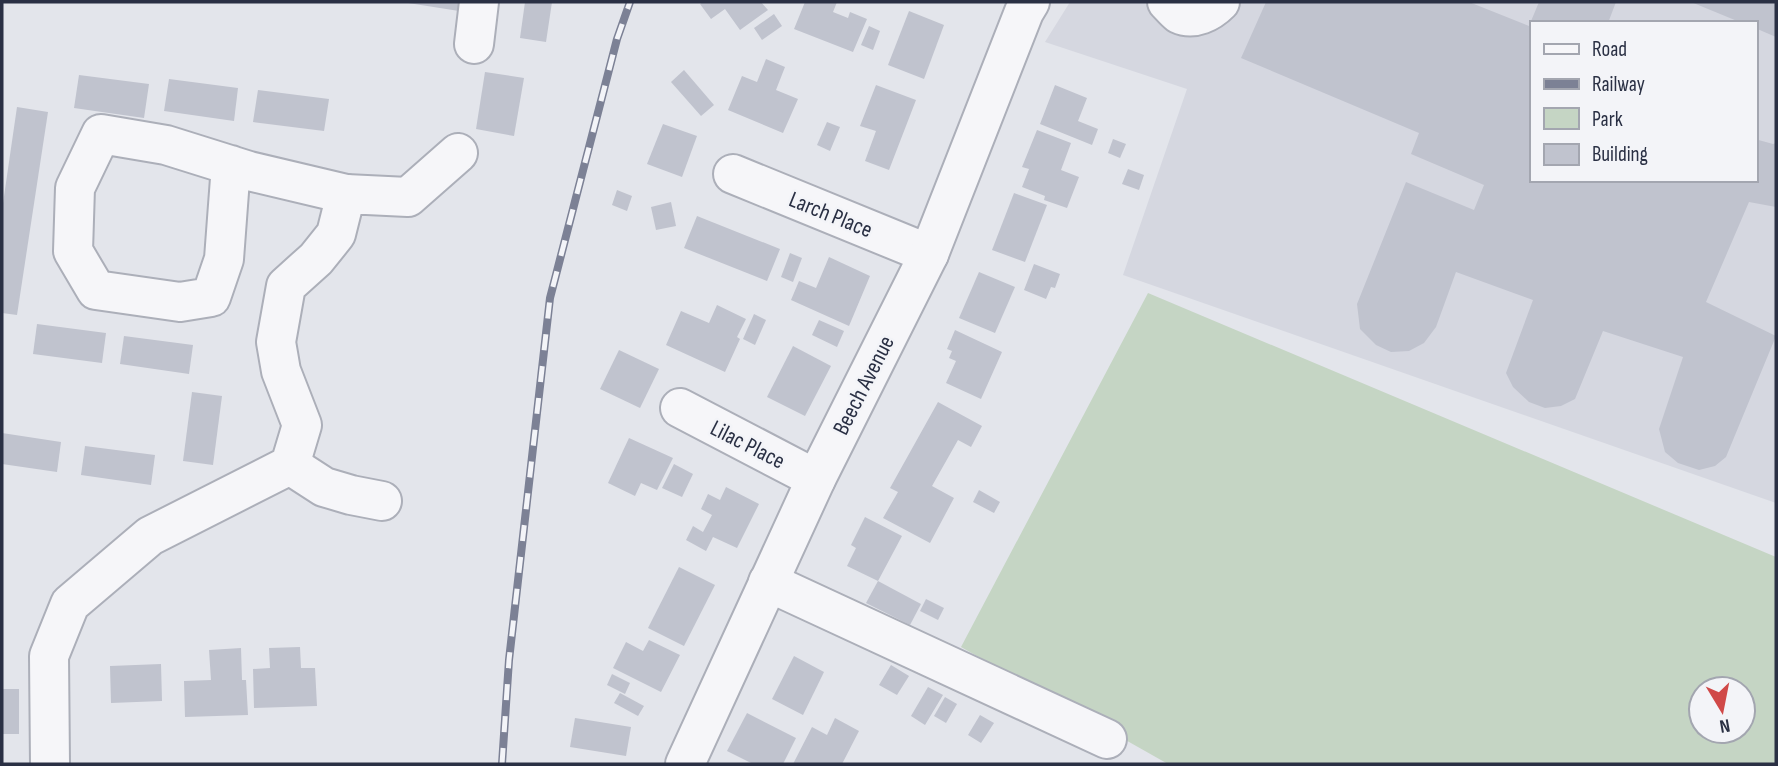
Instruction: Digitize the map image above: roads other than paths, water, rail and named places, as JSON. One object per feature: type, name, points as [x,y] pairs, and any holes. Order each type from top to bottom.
[{"type":"street","points":[[474,44],[479,2]]},
{"type":"street","points":[[1167,2],[1180,14],[1196,17],[1220,2]]},
{"type":"street","name":"Beech Avenue","points":[[685,764],[816,479],[929,254],[1016,5]]},
{"type":"street","points":[[231,165],[224,259],[211,297],[180,302],[96,290],[73,251],[75,188],[101,134],[166,145],[231,165],[346,194],[408,197],[458,153]]},
{"type":"street","name":"Larch Place","points":[[733,174],[929,254]]},
{"type":"street","points":[[50,764],[49,656],[70,604],[150,536],[290,465],[302,425],[281,371],[276,342],[286,286],[316,259],[336,234],[346,194]]},
{"type":"street","name":"Lilac Place","points":[[680,408],[816,479]]},
{"type":"street","points":[[290,465],[324,486],[351,495],[382,500]]},
{"type":"street","points":[[768,582],[1107,739]]},
{"type":"railway","points":[[502,764],[509,660],[550,298],[617,39],[630,2]]}]
